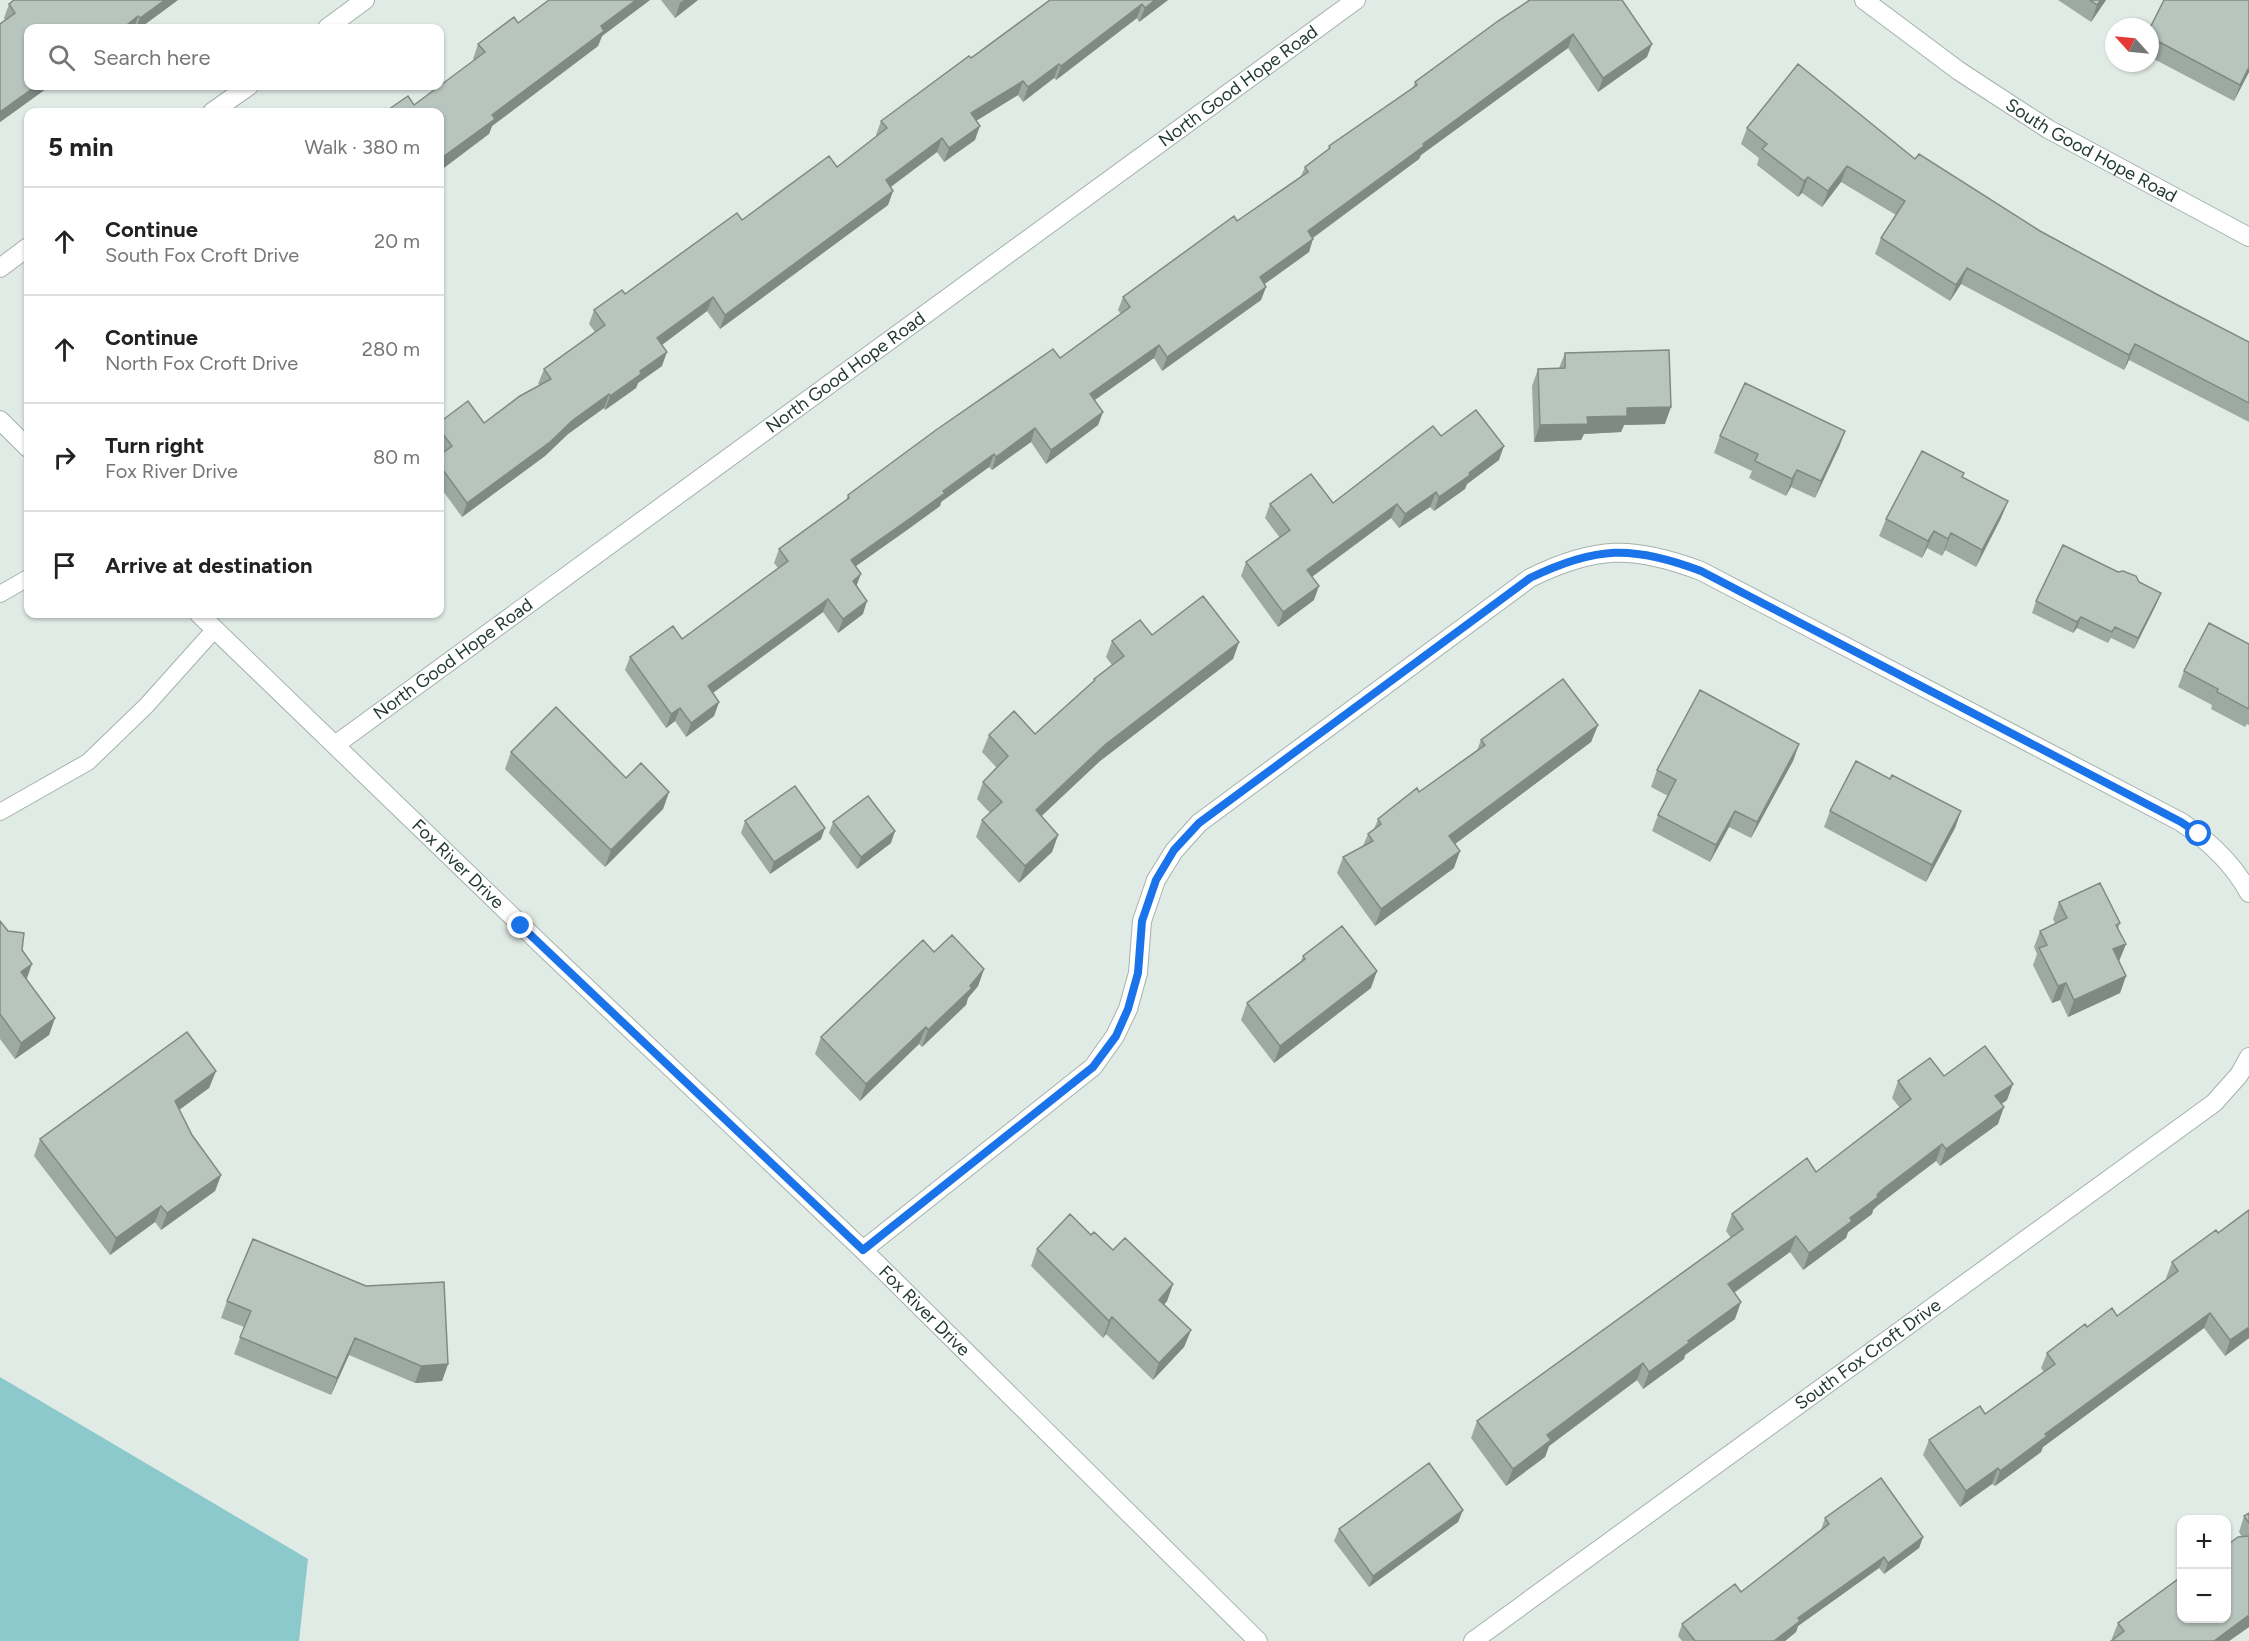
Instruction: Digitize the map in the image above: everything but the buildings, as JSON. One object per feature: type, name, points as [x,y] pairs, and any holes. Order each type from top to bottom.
[{"type":"street","points":[[333,24],[366,0]]},
{"type":"street","name":"North Good Hope Road","points":[[335,745],[1356,0]]},
{"type":"street","name":"South Good Hope Road","points":[[1864,0],[1937,55],[2048,129],[2249,237]]},
{"type":"street","points":[[218,108],[243,90]]},
{"type":"street","points":[[0,268],[24,250]]},
{"type":"street","points":[[0,420],[24,444]]},
{"type":"street","points":[[863,1250],[1093,1067],[1116,1036],[1128,1009],[1138,973],[1142,921],[1156,880],[1174,850],[1199,823],[1530,578],[1559,564],[1590,555],[1625,552],[1666,558],[1701,571],[2199,834],[2220,852],[2242,879],[2249,893]]},
{"type":"street","name":"Fox River Drive","points":[[203,618],[548,951],[863,1250],[1258,1641]]},
{"type":"street","name":"South Fox Croft Drive","points":[[1473,1641],[2214,1103],[2239,1075],[2249,1058]]},
{"type":"lane","points":[[0,594],[24,580]]},
{"type":"lane","points":[[0,813],[88,762],[146,706],[215,629]]},
{"type":"water","points":[[0,1377],[308,1559],[299,1641],[0,1641]]},
{"type":"route","points":[[521,926],[863,1250],[1093,1067],[1116,1036],[1128,1009],[1138,973],[1142,921],[1156,880],[1174,850],[1199,823],[1530,578],[1559,564],[1590,555],[1625,552],[1666,558],[1701,571],[2181,822],[2199,834]]}]
